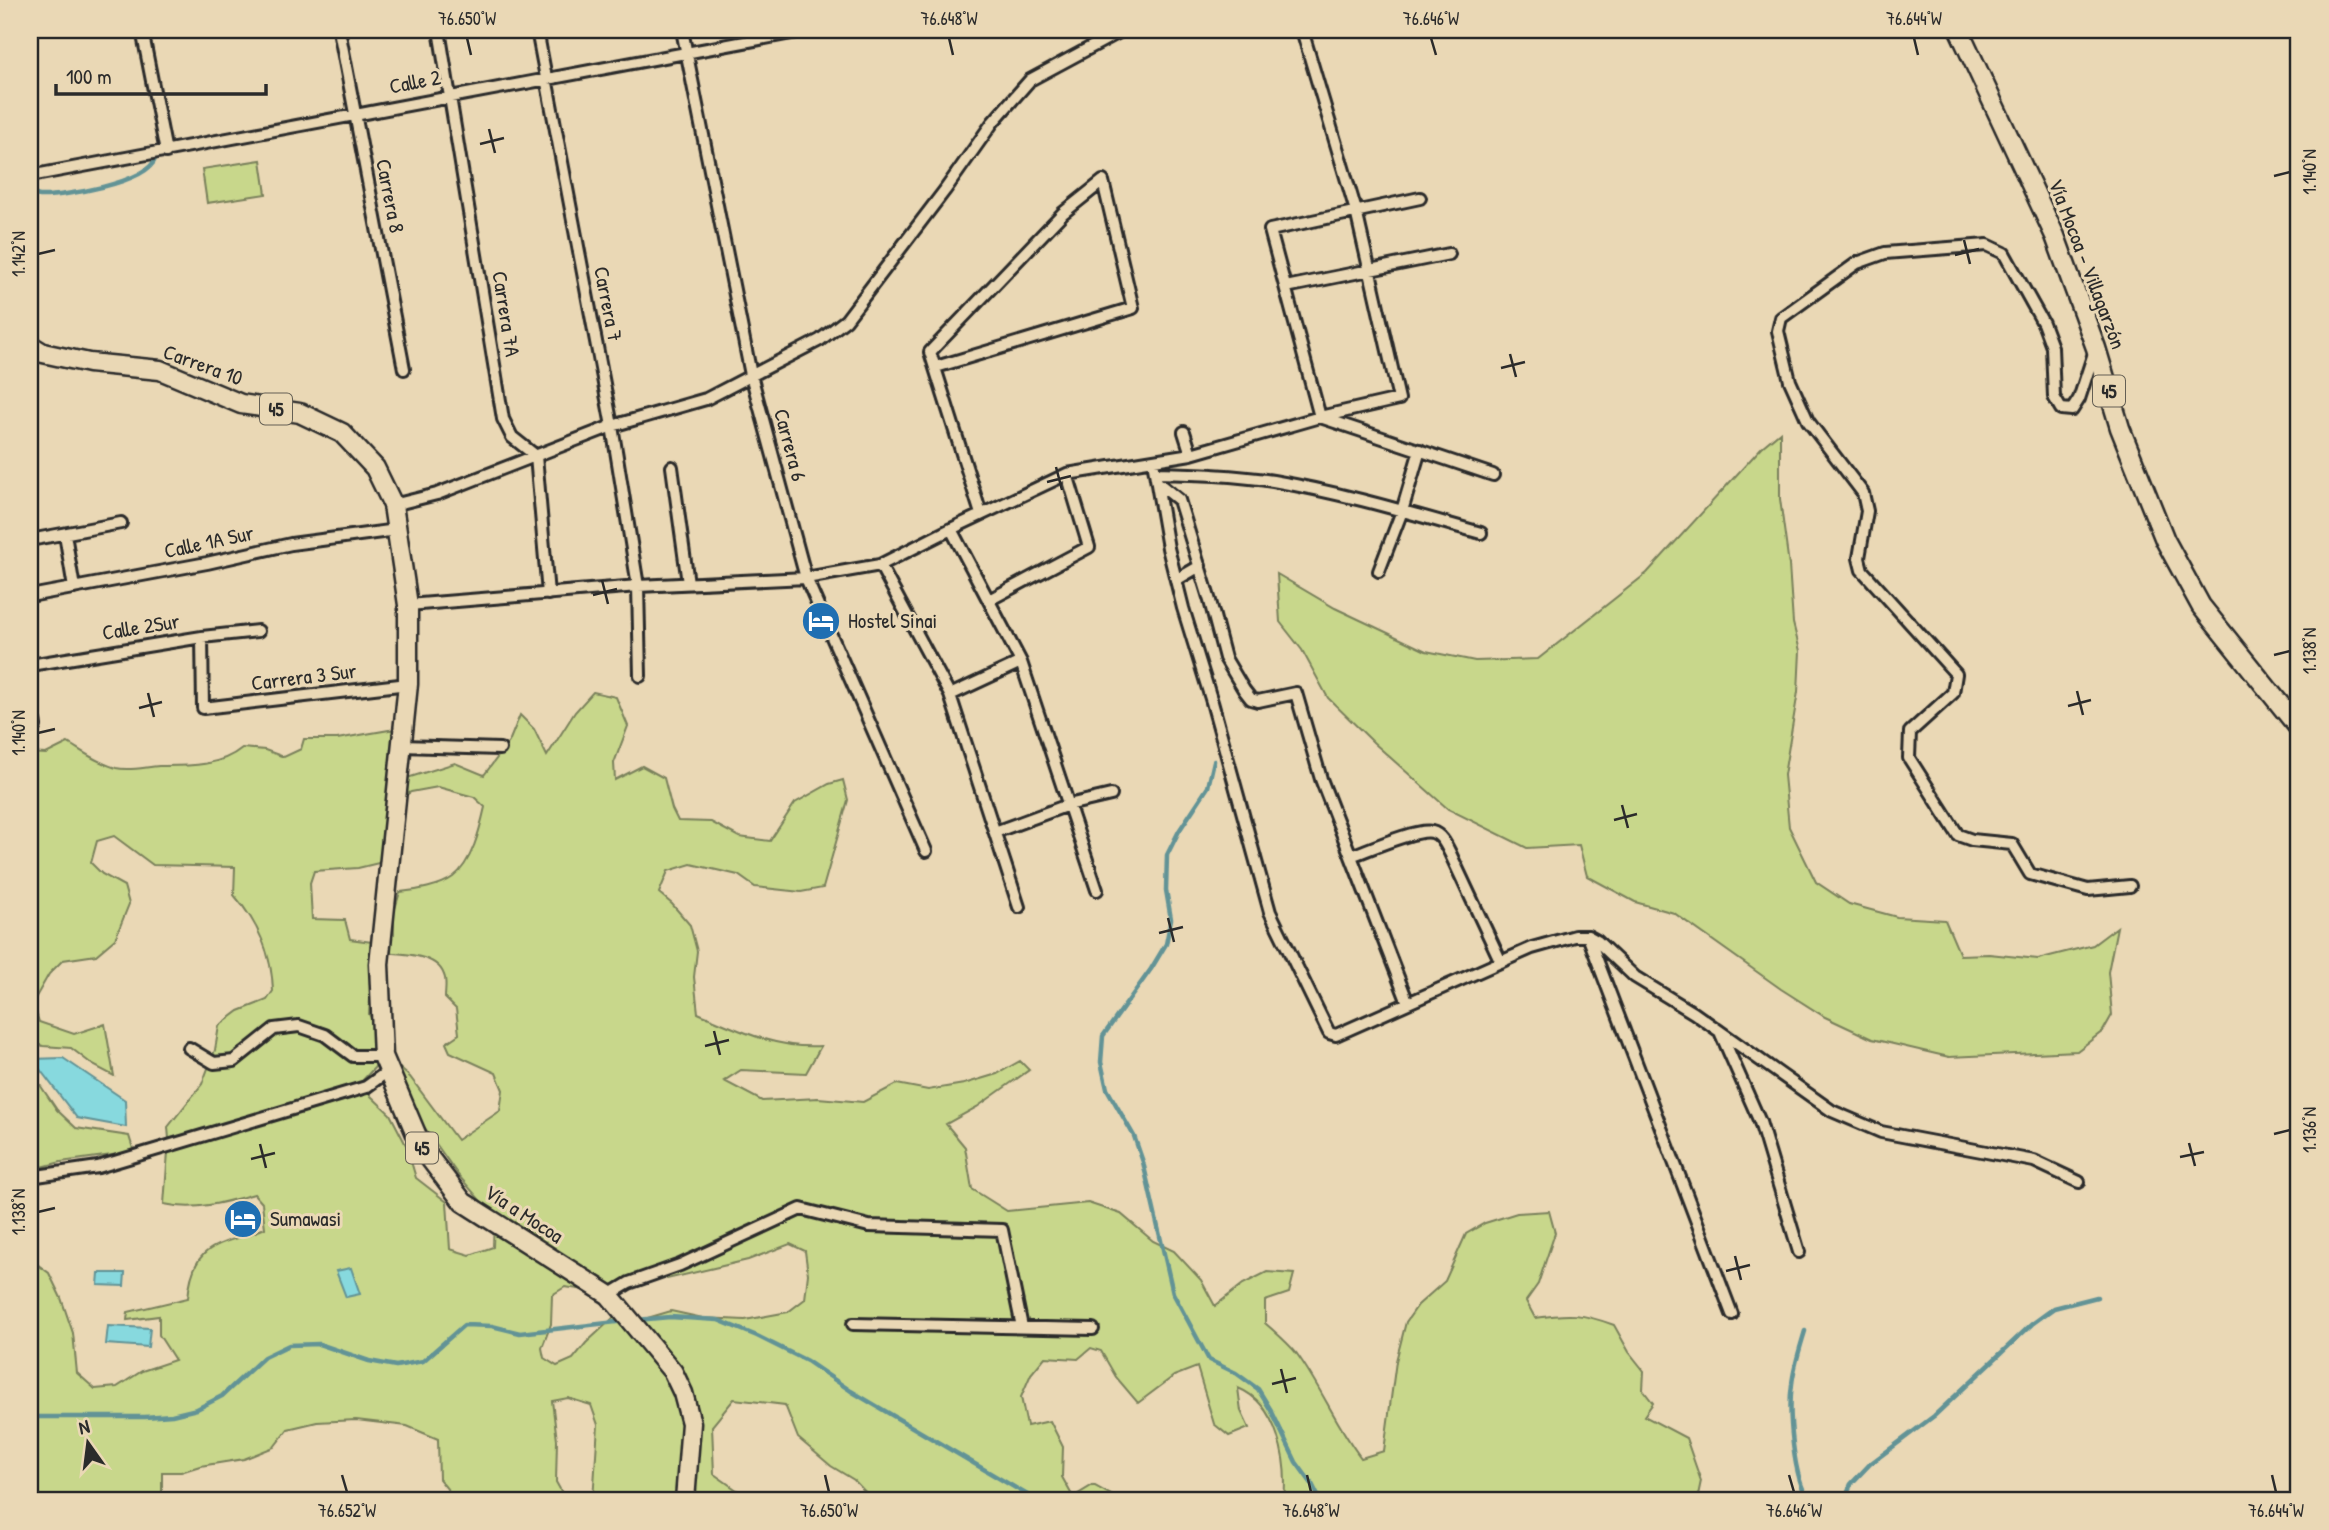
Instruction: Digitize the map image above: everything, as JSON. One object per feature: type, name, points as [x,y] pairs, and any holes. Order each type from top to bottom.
[{"type":"main road","name":"Vía Mocoa - Villagarzón","points":[[1959,30],[2043,205],[2096,348],[2120,428],[2165,540],[2201,606],[2299,728]]},
{"type":"main road","name":"Carrera 10","points":[[30,345],[43,353],[89,363],[160,370],[241,404],[300,413],[342,433],[375,468],[393,505],[408,605],[408,684]]},
{"type":"main road","name":"Vía a Mocoa","points":[[408,684],[379,964],[385,1064],[422,1148],[463,1202],[609,1296],[673,1371],[683,1393],[691,1423],[685,1500]]},
{"type":"street","points":[[142,30],[166,152]]},
{"type":"street","name":"Carrera 8","points":[[339,30],[404,369]]},
{"type":"street","name":"Carrera 7A","points":[[439,30],[503,419],[512,437],[536,456]]},
{"type":"street","name":"Carrera 7","points":[[537,30],[612,426],[638,586],[640,676]]},
{"type":"street","name":"Carrera 6","points":[[682,30],[751,375],[806,578],[926,851]]},
{"type":"street","name":"Calle 2","points":[[30,176],[808,30]]},
{"type":"street","points":[[393,505],[437,494],[612,426],[706,399],[820,340],[846,320],[993,122],[1030,80],[1123,30]]},
{"type":"street","points":[[408,605],[638,586],[806,578],[880,565],[1067,474],[1191,454],[1320,417],[1399,399],[1356,211],[1302,30]]},
{"type":"street","points":[[936,368],[1133,308],[1103,181],[1063,213],[930,352],[981,514]]},
{"type":"street","points":[[1320,417],[1270,230],[1420,198]]},
{"type":"street","points":[[2096,348],[2079,399],[2072,410],[2061,409],[2054,397],[2052,346],[2043,323],[2004,253],[1987,245],[1885,253],[1857,262],[1781,318],[1778,331],[1790,381],[1808,421],[1863,493],[1867,511],[1859,558],[1862,570],[1956,674],[1953,693],[1910,732],[1909,758],[1958,835],[1972,840],[2012,844],[2030,874],[2088,890],[2130,886]]},
{"type":"street","points":[[1286,287],[1449,254]]},
{"type":"street","points":[[1320,417],[1493,475]]},
{"type":"street","points":[[1184,432],[1191,454]]},
{"type":"street","points":[[1379,571],[1402,511],[1420,450]]},
{"type":"street","points":[[536,456],[548,594]]},
{"type":"street","points":[[1153,461],[1176,580],[1270,912],[1329,1033],[1336,1035],[1532,948],[1575,936],[1588,936],[1597,941],[1635,977],[1720,1031],[1832,1111],[1881,1132],[2034,1161],[2079,1182]]},
{"type":"street","points":[[672,467],[688,583]]},
{"type":"street","points":[[989,600],[1088,547],[1067,474]]},
{"type":"street","points":[[1157,478],[1212,474],[1274,481],[1482,533]]},
{"type":"street","points":[[1157,478],[1179,500],[1225,658],[1244,690],[1251,699],[1258,701],[1296,693],[1321,779],[1408,1003]]},
{"type":"street","points":[[30,540],[121,523]]},
{"type":"street","points":[[951,529],[1021,662],[1097,890]]},
{"type":"street","name":"Calle 1A Sur","points":[[30,596],[207,563],[291,544],[397,530]]},
{"type":"street","points":[[65,534],[75,588]]},
{"type":"street","points":[[880,565],[950,695],[1019,907]]},
{"type":"street","points":[[1176,580],[1199,566]]},
{"type":"street","name":"Calle 2Sur","points":[[30,665],[202,636],[258,631]]},
{"type":"street","name":"Carrera 3 Sur","points":[[202,636],[204,708],[408,684]]},
{"type":"street","points":[[950,695],[1021,662]]},
{"type":"street","points":[[30,695],[35,726]]},
{"type":"street","points":[[402,746],[500,749]]},
{"type":"street","points":[[995,832],[1068,805],[1111,795]]},
{"type":"street","points":[[1351,856],[1420,832],[1433,832],[1440,836],[1501,962]]},
{"type":"street","points":[[1588,936],[1732,1314]]},
{"type":"street","points":[[30,1177],[111,1164],[366,1087],[385,1064],[353,1056],[325,1035],[299,1027],[274,1029],[234,1061],[214,1063],[189,1048]]},
{"type":"street","points":[[1720,1031],[1760,1122],[1799,1252]]},
{"type":"street","points":[[609,1296],[629,1283],[680,1265],[801,1209],[869,1226],[1002,1230],[1022,1327]]},
{"type":"street","points":[[853,1324],[1093,1328]]},
{"type":"green space","points":[[261,160],[266,194],[207,203],[202,169]]},
{"type":"green space","points":[[1780,432],[1780,499],[1793,623],[1800,651],[1798,692],[1784,775],[1789,827],[1816,882],[1849,904],[1897,917],[1945,920],[1960,955],[1989,954],[2038,959],[2093,945],[2117,927],[2108,972],[2112,1015],[2103,1031],[2077,1051],[1949,1057],[1872,1039],[1825,1017],[1674,913],[1635,902],[1587,876],[1579,845],[1527,848],[1448,809],[1328,698],[1302,650],[1280,622],[1277,574],[1335,608],[1426,651],[1475,661],[1538,659],[1647,573],[1762,447]]},
{"type":"green space","points":[[593,692],[616,697],[628,726],[614,763],[615,780],[642,766],[664,778],[678,821],[711,822],[739,837],[770,841],[795,803],[829,784],[843,780],[848,800],[823,888],[801,892],[755,887],[738,875],[691,864],[668,871],[659,893],[690,925],[697,951],[694,977],[698,1013],[773,1041],[821,1046],[806,1073],[741,1070],[724,1081],[762,1101],[818,1098],[863,1102],[897,1084],[928,1090],[964,1084],[997,1074],[1020,1061],[1029,1070],[977,1107],[946,1124],[965,1147],[972,1189],[1007,1211],[1088,1203],[1121,1214],[1153,1241],[1174,1251],[1201,1280],[1215,1306],[1243,1284],[1267,1272],[1294,1274],[1289,1293],[1265,1301],[1265,1323],[1297,1354],[1361,1458],[1384,1451],[1396,1361],[1406,1322],[1418,1305],[1445,1281],[1466,1234],[1485,1223],[1517,1213],[1549,1211],[1555,1233],[1538,1284],[1526,1301],[1535,1318],[1575,1315],[1614,1325],[1629,1352],[1644,1371],[1643,1390],[1653,1403],[1644,1416],[1686,1438],[1701,1481],[1697,1500],[1284,1500],[1284,1469],[1278,1436],[1263,1407],[1252,1396],[1238,1388],[1241,1411],[1249,1428],[1229,1436],[1214,1424],[1197,1367],[1174,1376],[1138,1403],[1116,1377],[1101,1351],[1091,1348],[1078,1359],[1045,1357],[1031,1374],[1021,1397],[1027,1426],[1050,1421],[1063,1447],[1062,1477],[1073,1497],[1093,1485],[1120,1500],[873,1500],[854,1480],[831,1466],[798,1438],[785,1405],[734,1399],[712,1426],[714,1474],[751,1500],[593,1500],[598,1425],[591,1405],[568,1398],[552,1401],[557,1440],[556,1482],[566,1500],[456,1500],[439,1479],[438,1439],[407,1426],[356,1420],[317,1422],[288,1429],[274,1447],[244,1459],[181,1472],[162,1472],[162,1500],[30,1500],[30,1259],[49,1273],[73,1333],[77,1373],[95,1389],[117,1387],[142,1371],[175,1360],[159,1335],[159,1316],[127,1320],[128,1312],[188,1298],[191,1279],[203,1255],[223,1243],[265,1228],[262,1203],[254,1194],[198,1206],[164,1204],[168,1127],[202,1084],[215,1050],[219,1026],[239,1011],[267,1000],[273,991],[267,951],[250,916],[234,895],[235,867],[153,865],[114,836],[97,841],[91,863],[102,874],[124,886],[129,904],[115,939],[96,955],[63,960],[49,974],[33,1002],[39,1022],[74,1034],[105,1024],[114,1076],[93,1065],[71,1048],[30,1042],[30,753],[46,754],[68,743],[116,768],[132,769],[213,762],[242,748],[265,750],[284,757],[301,749],[304,739],[337,739],[395,729],[398,751],[388,784],[455,763],[484,775],[509,742],[520,715],[534,729],[547,756],[575,712]],"holes":[[[438,787],[474,797],[485,807],[474,845],[460,871],[435,885],[400,892],[394,912],[394,934],[372,942],[350,939],[345,920],[312,919],[310,883],[314,871],[358,868],[383,862],[389,805],[411,792]],[[373,952],[413,955],[440,967],[445,980],[445,998],[456,1009],[459,1034],[446,1043],[450,1052],[496,1073],[503,1090],[500,1111],[457,1140],[410,1077],[396,1065],[415,1114],[458,1175],[494,1216],[493,1247],[470,1255],[450,1249],[447,1202],[416,1178],[406,1145],[390,1114],[371,1096],[362,1081],[375,1067],[381,1038],[369,1014]],[[790,1244],[805,1251],[808,1274],[805,1299],[788,1312],[745,1320],[703,1318],[671,1311],[644,1319],[613,1318],[573,1359],[557,1366],[544,1358],[542,1348],[551,1324],[552,1295],[565,1287],[585,1290],[611,1287],[636,1274],[653,1272],[667,1279],[748,1260]]]},
{"type":"green space","points":[[30,1070],[57,1110],[76,1128],[129,1136],[134,1152],[61,1162],[30,1170]]},
{"type":"water","points":[[63,1058],[125,1100],[126,1127],[77,1118],[32,1059]]},
{"type":"water","points":[[351,1268],[360,1294],[346,1297],[336,1271]]},
{"type":"water","points":[[99,1273],[125,1273],[124,1286],[98,1285]]},
{"type":"water","points":[[108,1326],[150,1328],[148,1347],[106,1344]]},
{"type":"waterway","points":[[30,191],[39,196],[51,196],[103,187],[137,175],[149,168],[155,159]]},
{"type":"waterway","points":[[1214,761],[1208,787],[1179,831],[1167,855],[1166,890],[1171,919],[1166,944],[1103,1036],[1101,1062],[1107,1089],[1134,1136],[1143,1162],[1173,1293],[1209,1360],[1236,1373],[1258,1389],[1296,1462],[1320,1500]]},
{"type":"waterway","points":[[1844,1500],[1851,1484],[1870,1464],[1934,1416],[2032,1324],[2054,1308],[2097,1297]]},
{"type":"waterway","points":[[637,1320],[670,1317],[718,1320],[757,1336],[807,1361],[851,1391],[1036,1500]]},
{"type":"waterway","points":[[30,1417],[145,1417],[172,1415],[197,1409],[222,1396],[264,1357],[289,1345],[319,1344],[369,1361],[396,1366],[423,1361],[464,1325],[492,1326],[520,1333],[625,1321]]},
{"type":"waterway","points":[[1805,1331],[1793,1377],[1791,1411],[1799,1477],[1809,1500]]},
{"type":"place","name":"Hostel Sinai","points":[[821,621]]},
{"type":"place","name":"Sumawasi","points":[[243,1219]]}]
